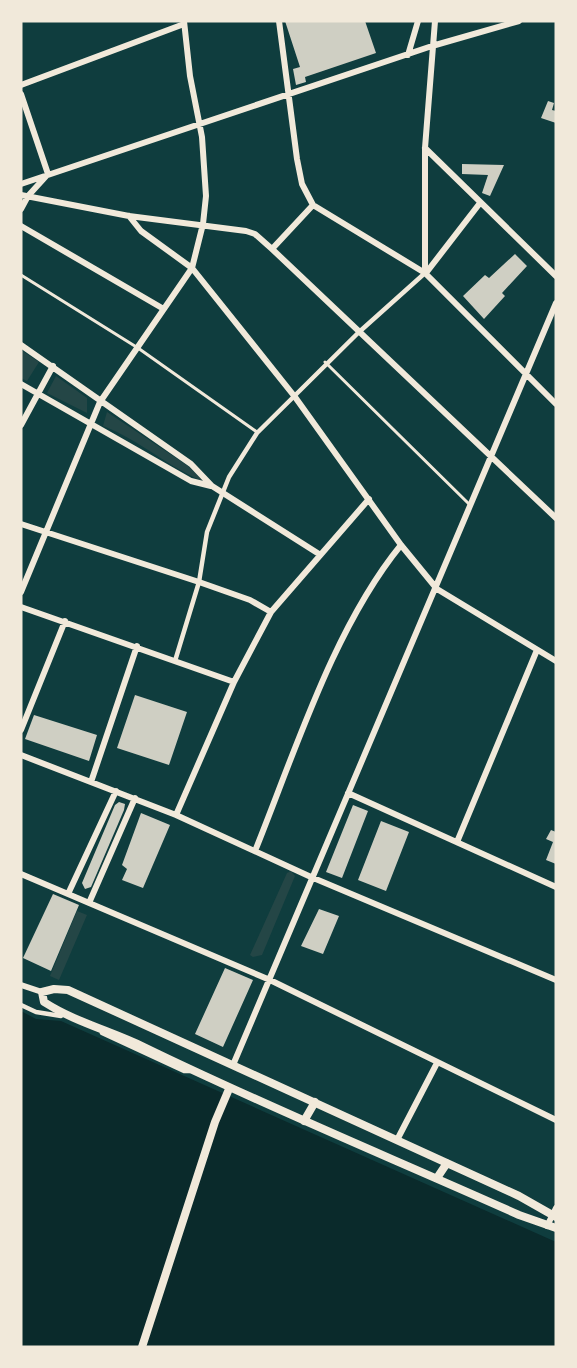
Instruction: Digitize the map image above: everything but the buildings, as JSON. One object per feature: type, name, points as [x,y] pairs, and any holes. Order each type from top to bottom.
[{"type":"street","points":[[279,21],[302,184],[314,205],[425,273],[556,404]]},
{"type":"street","points":[[408,55],[418,21]]},
{"type":"street","points":[[425,273],[425,148],[435,21]]},
{"type":"street","points":[[21,184],[290,96],[432,46],[519,21]]},
{"type":"street","points":[[21,86],[184,23],[190,76],[201,125],[206,196],[203,224],[192,268],[162,308],[138,348],[100,402],[21,592]]},
{"type":"street","points":[[21,94],[48,174]]},
{"type":"street","points":[[425,148],[556,276]]},
{"type":"street","points":[[21,209],[25,195],[48,174]]},
{"type":"street","points":[[25,195],[129,216],[203,224],[255,234],[556,518]]},
{"type":"street","points":[[175,661],[199,582],[207,532],[229,477],[257,433],[295,397],[325,363],[425,273],[480,203]]},
{"type":"street","points":[[272,249],[314,205]]},
{"type":"street","points":[[129,216],[141,231],[192,268],[295,397],[401,545],[437,589],[556,661]]},
{"type":"street","points":[[21,226],[162,308]]},
{"type":"street","points":[[233,1065],[437,589],[470,505],[556,303]]},
{"type":"street","points":[[21,345],[191,464],[212,486],[319,554]]},
{"type":"street","points":[[21,425],[36,393],[53,366]]},
{"type":"street","points":[[21,384],[191,481],[212,486]]},
{"type":"street","points":[[176,815],[234,682],[271,612],[369,499]]},
{"type":"street","points":[[21,524],[199,582],[250,600],[271,612]]},
{"type":"street","points":[[255,851],[346,633],[377,577],[401,545]]},
{"type":"street","points":[[21,607],[234,682]]},
{"type":"street","points":[[21,730],[65,621]]},
{"type":"street","points":[[91,782],[137,646]]},
{"type":"street","points":[[457,842],[537,650]]},
{"type":"street","points":[[21,755],[176,815],[312,877],[556,980]]},
{"type":"street","points":[[68,894],[116,791]]},
{"type":"street","points":[[348,793],[556,887]]},
{"type":"street","points":[[89,903],[135,798]]},
{"type":"street","points":[[21,874],[270,980],[556,1120]]},
{"type":"street","points":[[21,985],[42,992],[54,988],[68,990],[315,1102],[555,1213],[547,1226]]},
{"type":"street","points":[[42,992],[44,1002],[57,1011],[141,1045],[193,1071],[227,1092],[304,1120],[556,1228]]},
{"type":"street","points":[[21,1005],[36,1012],[57,1014],[184,1071],[193,1071]]},
{"type":"street","points":[[397,1140],[437,1063]]},
{"type":"street","points":[[142,1347],[215,1122],[227,1092]]},
{"type":"street","points":[[304,1120],[315,1102]]},
{"type":"street","points":[[437,1178],[447,1163]]},
{"type":"lane","points":[[21,275],[138,348],[257,433]]},
{"type":"lane","points":[[325,363],[470,505]]},
{"type":"shaded area","points":[[21,350],[39,362],[27,381],[21,378]]},
{"type":"shaded area","points":[[56,376],[87,398],[87,413],[47,393]]},
{"type":"shaded area","points":[[107,412],[188,466],[205,482],[103,426]]},
{"type":"shaded area","points":[[291,871],[295,876],[262,955],[253,957],[250,955],[287,873]]},
{"type":"shaded area","points":[[77,911],[87,915],[59,980],[50,976]]},
{"type":"shaded area","points":[[21,1011],[36,1019],[61,1021],[556,1242],[556,1347],[21,1347]]}]
